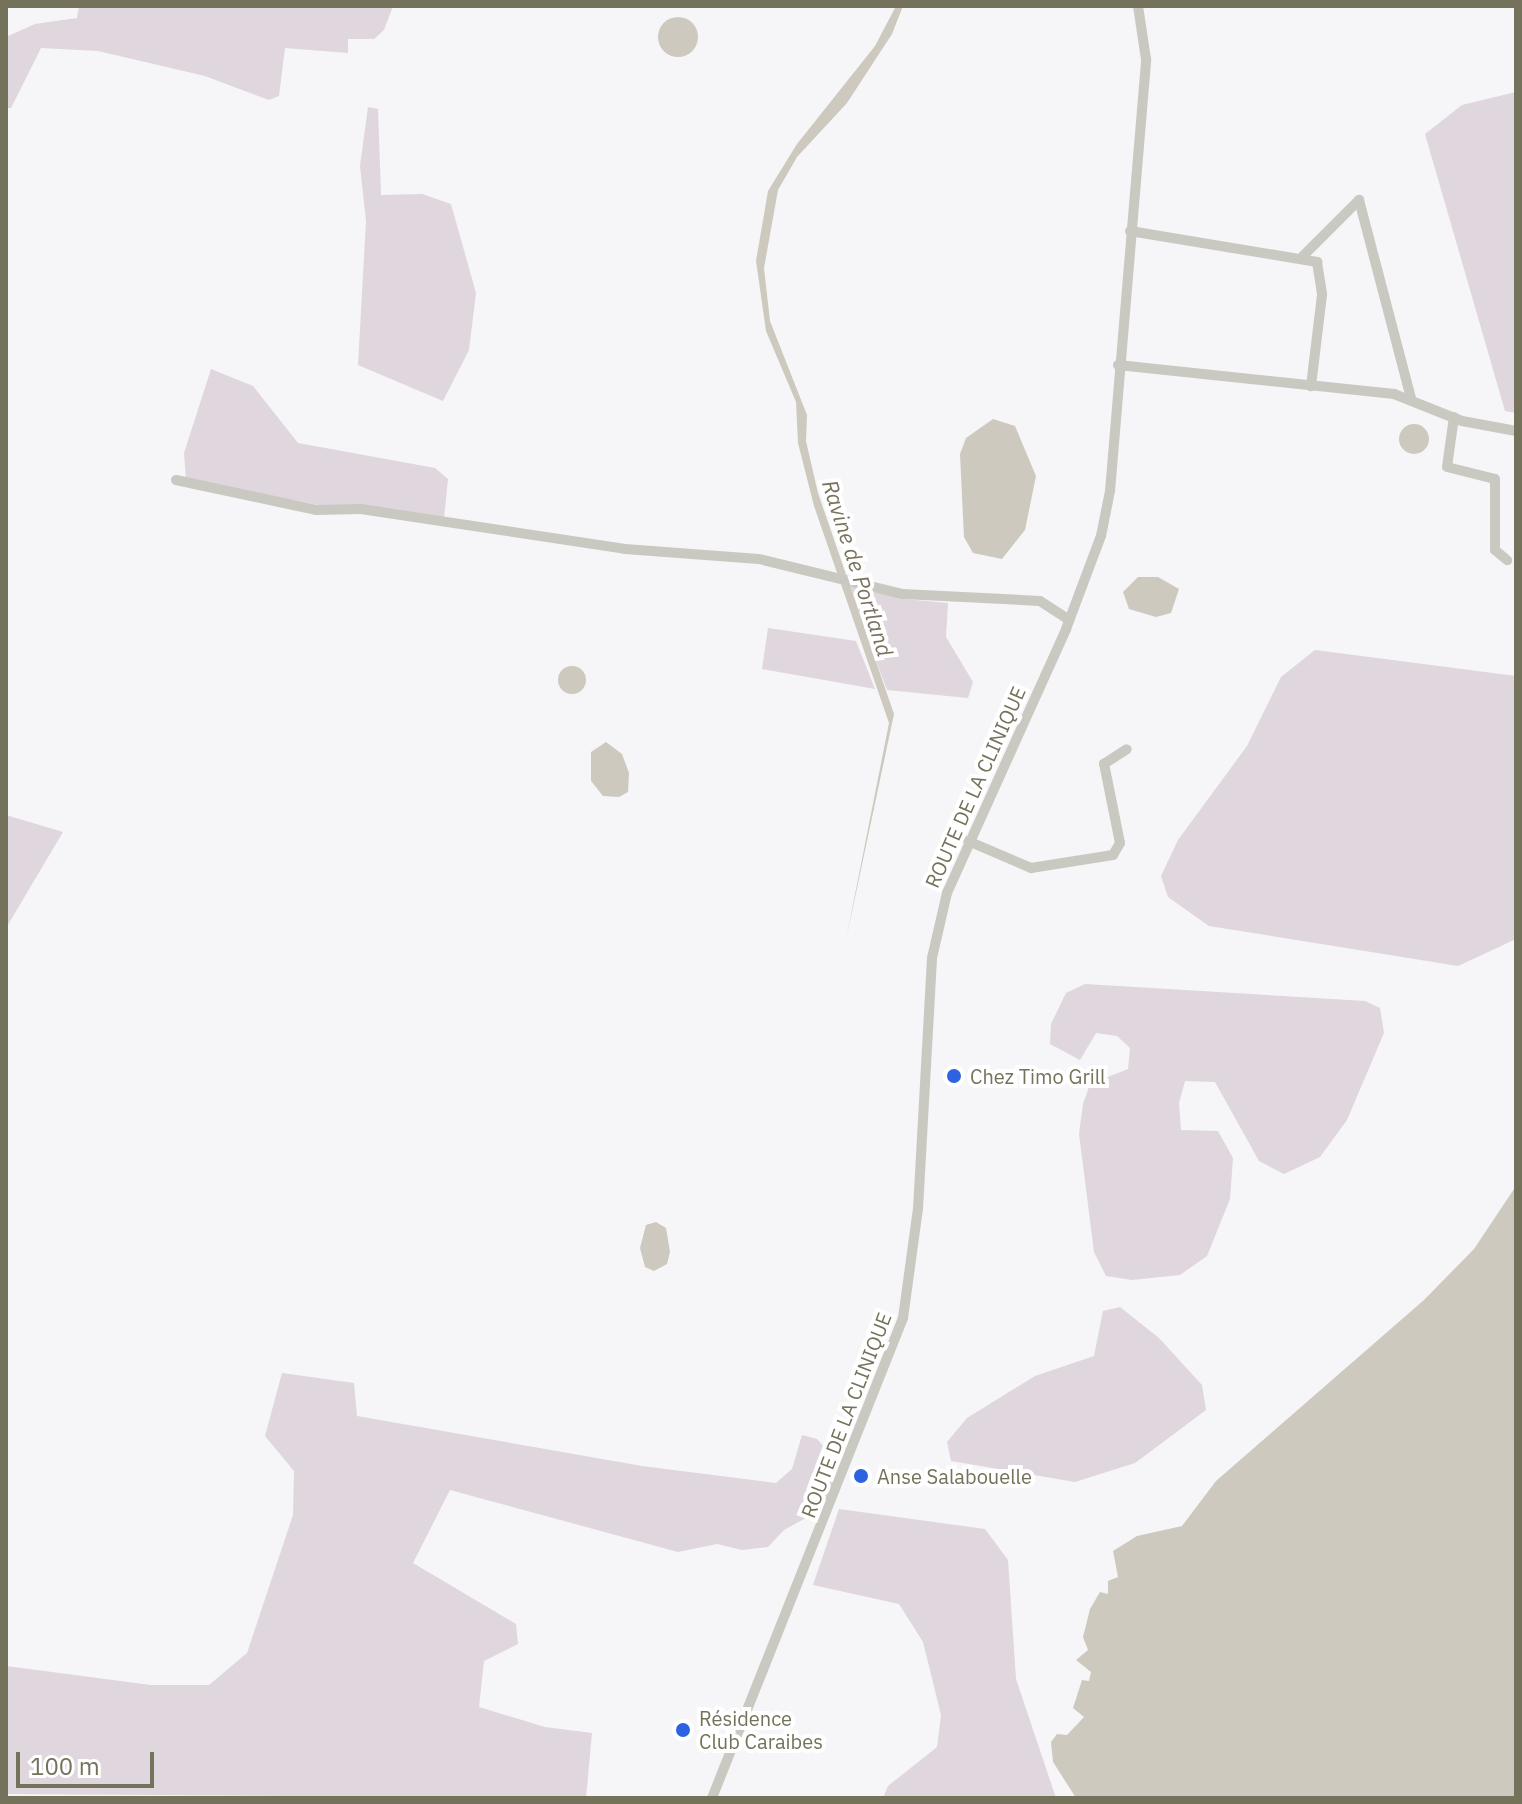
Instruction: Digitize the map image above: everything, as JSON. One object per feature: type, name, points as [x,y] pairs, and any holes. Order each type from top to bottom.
[{"type":"street","name":"ROUTE DE LA CLINIQUE","points":[[712,1798],[756,1700],[903,1318],[918,1209],[932,958],[942,908],[968,841],[1096,556],[1108,504],[1146,59],[1138,6]]},
{"type":"street","points":[[1302,257],[1359,200],[1411,398]]},
{"type":"street","points":[[1130,231],[1302,257],[1317,262],[1322,277],[1311,386]]},
{"type":"street","points":[[1118,365],[1411,398],[1454,417],[1516,431]]},
{"type":"street","points":[[1454,417],[1447,467],[1495,479],[1495,550],[1507,560]]},
{"type":"street","points":[[176,480],[316,510],[361,509],[610,547],[759,559],[948,599],[1040,601],[1069,620]]},
{"type":"street","points":[[968,841],[1031,868],[1113,855],[1120,843],[1104,764],[1127,749]]},
{"type":"shaded area","points":[[79,6],[393,6],[384,30],[374,39],[348,39],[348,53],[285,48],[279,96],[269,100],[205,76],[98,51],[41,48],[11,108],[6,108],[6,37],[35,24],[77,18]]},
{"type":"shaded area","points":[[896,6],[903,6],[892,34],[847,103],[797,157],[778,190],[764,268],[770,321],[807,415],[806,441],[818,493],[894,714],[846,940],[889,723],[814,506],[798,443],[796,402],[766,331],[756,261],[768,191],[797,144],[875,46]]},
{"type":"shaded area","points":[[678,17],[692,23],[698,37],[692,51],[678,57],[664,51],[658,37],[664,23]]},
{"type":"shaded area","points":[[1516,92],[1516,413],[1505,411],[1425,134],[1462,105]]},
{"type":"shaded area","points":[[368,107],[378,109],[381,195],[422,194],[451,204],[476,293],[469,350],[443,401],[358,365],[366,221],[360,166]]},
{"type":"shaded area","points":[[211,369],[253,386],[298,443],[435,468],[448,479],[444,518],[319,505],[186,480],[184,453]]},
{"type":"shaded area","points":[[993,419],[1015,426],[1036,476],[1025,530],[1002,559],[973,553],[964,537],[960,454],[966,438]]},
{"type":"shaded area","points":[[1414,424],[1424,429],[1429,439],[1424,449],[1414,454],[1404,449],[1399,439],[1404,429]]},
{"type":"shaded area","points":[[1138,577],[1158,577],[1179,589],[1171,613],[1156,617],[1129,609],[1123,592]]},
{"type":"shaded area","points":[[847,584],[904,599],[948,603],[946,637],[973,682],[968,698],[887,690]]},
{"type":"shaded area","points":[[768,628],[856,641],[875,689],[762,669]]},
{"type":"shaded area","points":[[1315,650],[1516,676],[1516,939],[1458,966],[1209,926],[1168,897],[1161,876],[1178,840],[1247,746],[1281,677]]},
{"type":"shaded area","points":[[572,666],[582,670],[586,680],[582,690],[572,694],[562,690],[558,680],[562,670]]},
{"type":"shaded area","points":[[606,742],[622,754],[629,773],[628,792],[619,797],[603,796],[591,781],[591,752]]},
{"type":"shaded area","points":[[6,815],[63,832],[6,928]]},
{"type":"shaded area","points":[[1085,984],[1365,1001],[1380,1008],[1384,1033],[1347,1120],[1320,1157],[1284,1174],[1259,1161],[1215,1082],[1185,1081],[1179,1103],[1181,1130],[1218,1131],[1233,1158],[1230,1199],[1207,1256],[1180,1275],[1132,1280],[1106,1276],[1094,1252],[1079,1134],[1083,1104],[1090,1084],[1128,1069],[1130,1048],[1117,1036],[1096,1033],[1080,1060],[1050,1044],[1051,1024],[1066,993]]},
{"type":"shaded area","points":[[1516,1186],[1516,1798],[1076,1798],[1053,1762],[1051,1742],[1057,1734],[1067,1735],[1084,1717],[1073,1708],[1082,1680],[1089,1681],[1091,1672],[1076,1660],[1088,1650],[1083,1637],[1090,1609],[1100,1592],[1108,1594],[1108,1581],[1118,1577],[1113,1551],[1137,1536],[1182,1526],[1216,1481],[1424,1300],[1474,1249]]},
{"type":"shaded area","points":[[656,1222],[666,1228],[670,1252],[667,1264],[654,1271],[645,1267],[640,1248],[646,1225]]},
{"type":"shaded area","points":[[1120,1307],[1159,1338],[1202,1385],[1206,1410],[1135,1463],[1075,1482],[951,1461],[947,1442],[967,1418],[1035,1376],[1094,1356],[1103,1311]]},
{"type":"shaded area","points":[[282,1373],[354,1383],[357,1416],[642,1466],[776,1483],[792,1469],[802,1435],[817,1439],[839,1464],[824,1508],[784,1530],[768,1547],[742,1550],[717,1544],[678,1552],[450,1490],[413,1563],[516,1624],[518,1644],[484,1661],[479,1707],[545,1727],[592,1733],[586,1798],[6,1794],[6,1666],[151,1685],[209,1685],[247,1653],[293,1515],[294,1471],[265,1436]]},
{"type":"shaded area","points":[[839,1509],[985,1529],[1008,1560],[1016,1679],[1056,1798],[883,1798],[888,1786],[937,1747],[941,1715],[923,1642],[899,1604],[813,1585]]},
{"type":"place","name":"Chez Timo Grill","points":[[954,1076]]},
{"type":"place","name":"Anse Salabouelle","points":[[861,1476]]},
{"type":"place","name":"Résidence Club Caraibes","points":[[683,1730]]},
{"type":"water label","name":"Ravine de Portland","points":[[858,568]]}]
